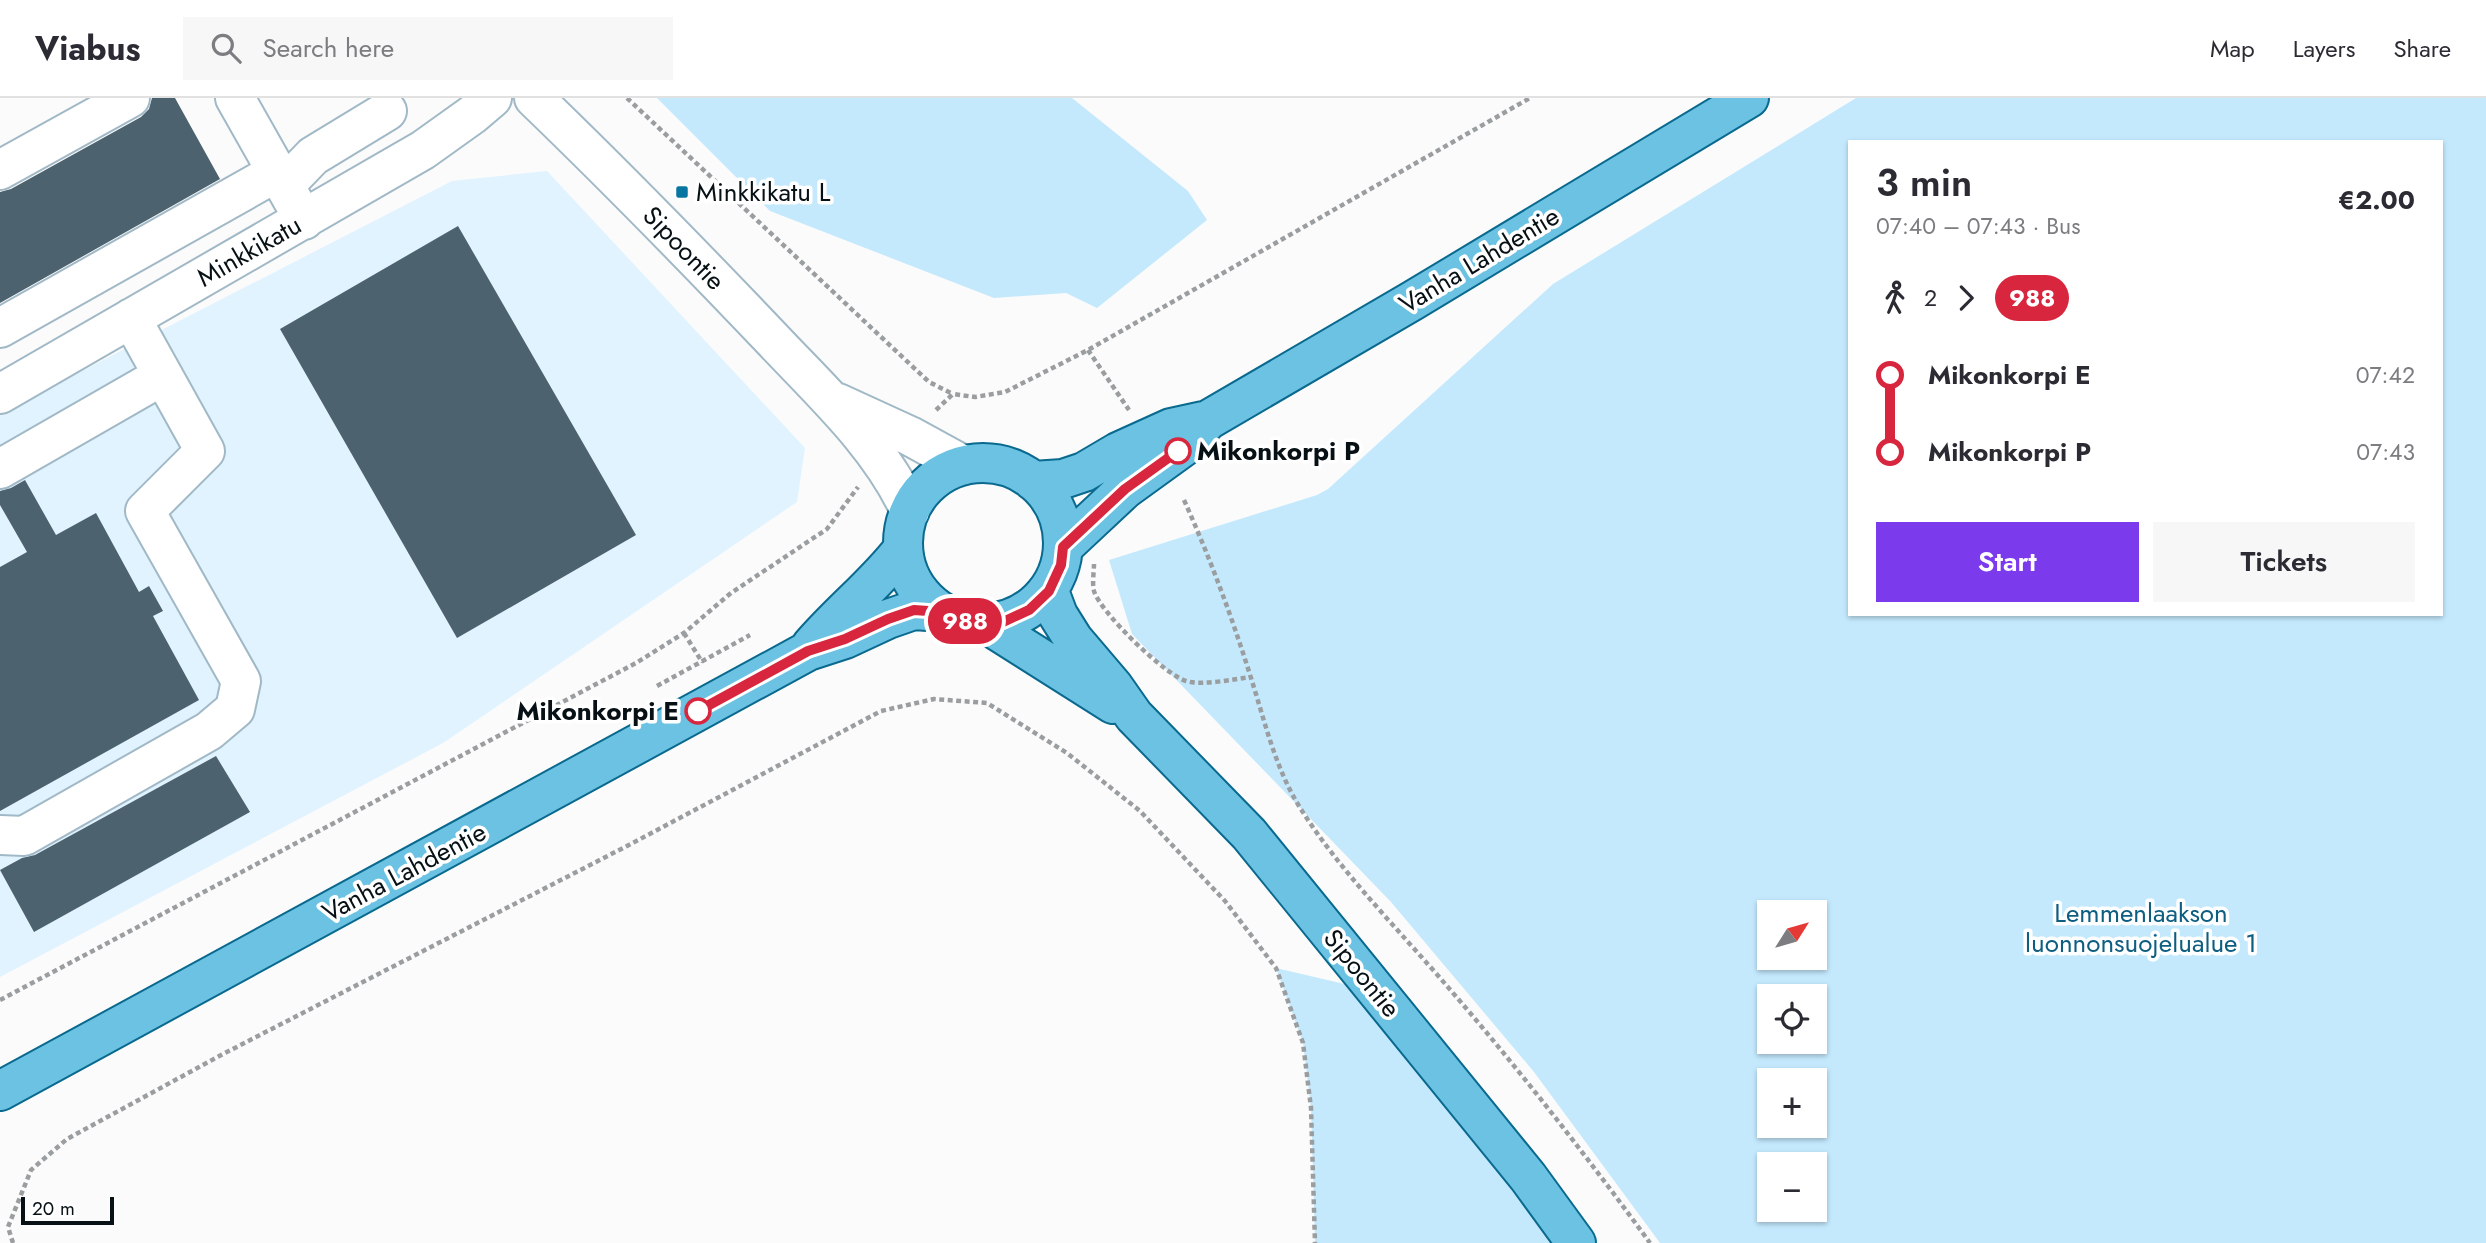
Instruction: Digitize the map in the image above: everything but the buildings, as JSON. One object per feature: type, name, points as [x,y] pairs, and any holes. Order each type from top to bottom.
[{"type":"main road","name":"Vanha Lahdentie","points":[[1078,555],[1125,489],[1183,447],[1208,420],[1412,301],[1741,100]]},
{"type":"main road","name":"Vanha Lahdentie","points":[[1033,481],[1063,479],[1084,472],[1118,452],[1171,428],[1208,420]]},
{"type":"main road","points":[[991,463],[1018,470],[1033,481],[1041,487],[1057,510],[1064,537],[1078,555],[1061,565],[1049,591],[1029,610],[1003,622],[975,624],[948,617],[925,600],[910,577],[902,550],[905,521],[917,496],[937,476],[963,465],[991,463]]},
{"type":"main road","name":"Vanha Lahdentie","points":[[808,651],[835,618],[862,595],[902,550]]},
{"type":"main road","name":"Sipoontie","points":[[1049,591],[1058,615],[1073,639],[1113,686],[1134,716],[1249,834],[1528,1178],[1576,1243]]},
{"type":"main road","name":"Vanha Lahdentie","points":[[0,1091],[808,651],[845,639],[914,610],[942,612]]},
{"type":"main road","name":"Sipoontie","points":[[985,623],[1134,716]]},
{"type":"street","points":[[0,170],[130,98]]},
{"type":"street","points":[[235,98],[304,220]]},
{"type":"street","name":"Minkkikatu","points":[[1,390],[423,150],[492,98]]},
{"type":"street","name":"Sipoontie","points":[[534,98],[833,400],[899,487],[910,511]]},
{"type":"street","points":[[0,328],[281,178],[387,111]]},
{"type":"street","points":[[0,835],[24,836],[209,731],[235,709],[241,681],[145,511],[205,451],[131,318]]},
{"type":"street","points":[[0,469],[162,376]]},
{"type":"street","name":"Sipoontie","points":[[833,400],[910,436],[963,465]]},
{"type":"path","points":[[626,98],[929,382],[953,394],[975,397],[1005,392],[1088,350],[1530,98]]},
{"type":"path","points":[[1088,350],[1131,413]]},
{"type":"path","points":[[910,436],[953,394]]},
{"type":"path","points":[[0,1000],[636,663],[684,633],[731,593],[827,529],[866,474],[881,462]]},
{"type":"path","points":[[1184,500],[1211,562],[1280,771],[1300,808],[1338,860],[1466,1007],[1650,1243]]},
{"type":"path","points":[[1078,555],[1094,592],[1109,617],[1164,668],[1186,681],[1251,677]]},
{"type":"path","points":[[684,633],[702,662]]},
{"type":"path","points":[[657,686],[750,635]]},
{"type":"path","points":[[13,1243],[8,1227],[31,1170],[67,1139],[223,1054],[627,846],[881,711],[934,699],[987,704],[1067,753],[1140,811],[1225,901],[1276,968],[1303,1043],[1311,1108],[1315,1243]]},
{"type":"shaded area","points":[[547,171],[805,448],[797,502],[443,743],[0,977],[0,413],[452,181]]},
{"type":"green space","points":[[657,98],[1072,98],[1188,191],[1207,220],[1097,308],[1066,293],[994,298],[770,211]]},
{"type":"green space","name":"Lemmenlaakson luonnonsuojelualue 1","points":[[1856,98],[2486,98],[2486,1243],[1660,1243],[1534,1072],[1391,902],[1132,634],[1109,560],[1317,495],[1328,489],[1553,284]]},
{"type":"green space","points":[[1276,968],[1353,986],[1576,1243],[1315,1243],[1311,1108],[1303,1043]]},
{"type":"bus line","name":"988","points":[[698,711],[808,651],[845,639],[914,610],[942,612],[948,617],[975,624],[1003,622],[1029,610],[1049,591],[1061,565],[1063,547],[1125,489],[1178,451]]},
{"type":"place","name":"Minkkikatu L","points":[[682,192]]},
{"type":"place","name":"Mikonkorpi P","points":[[1178,451]]},
{"type":"place","name":"Mikonkorpi E","points":[[698,711]]}]
